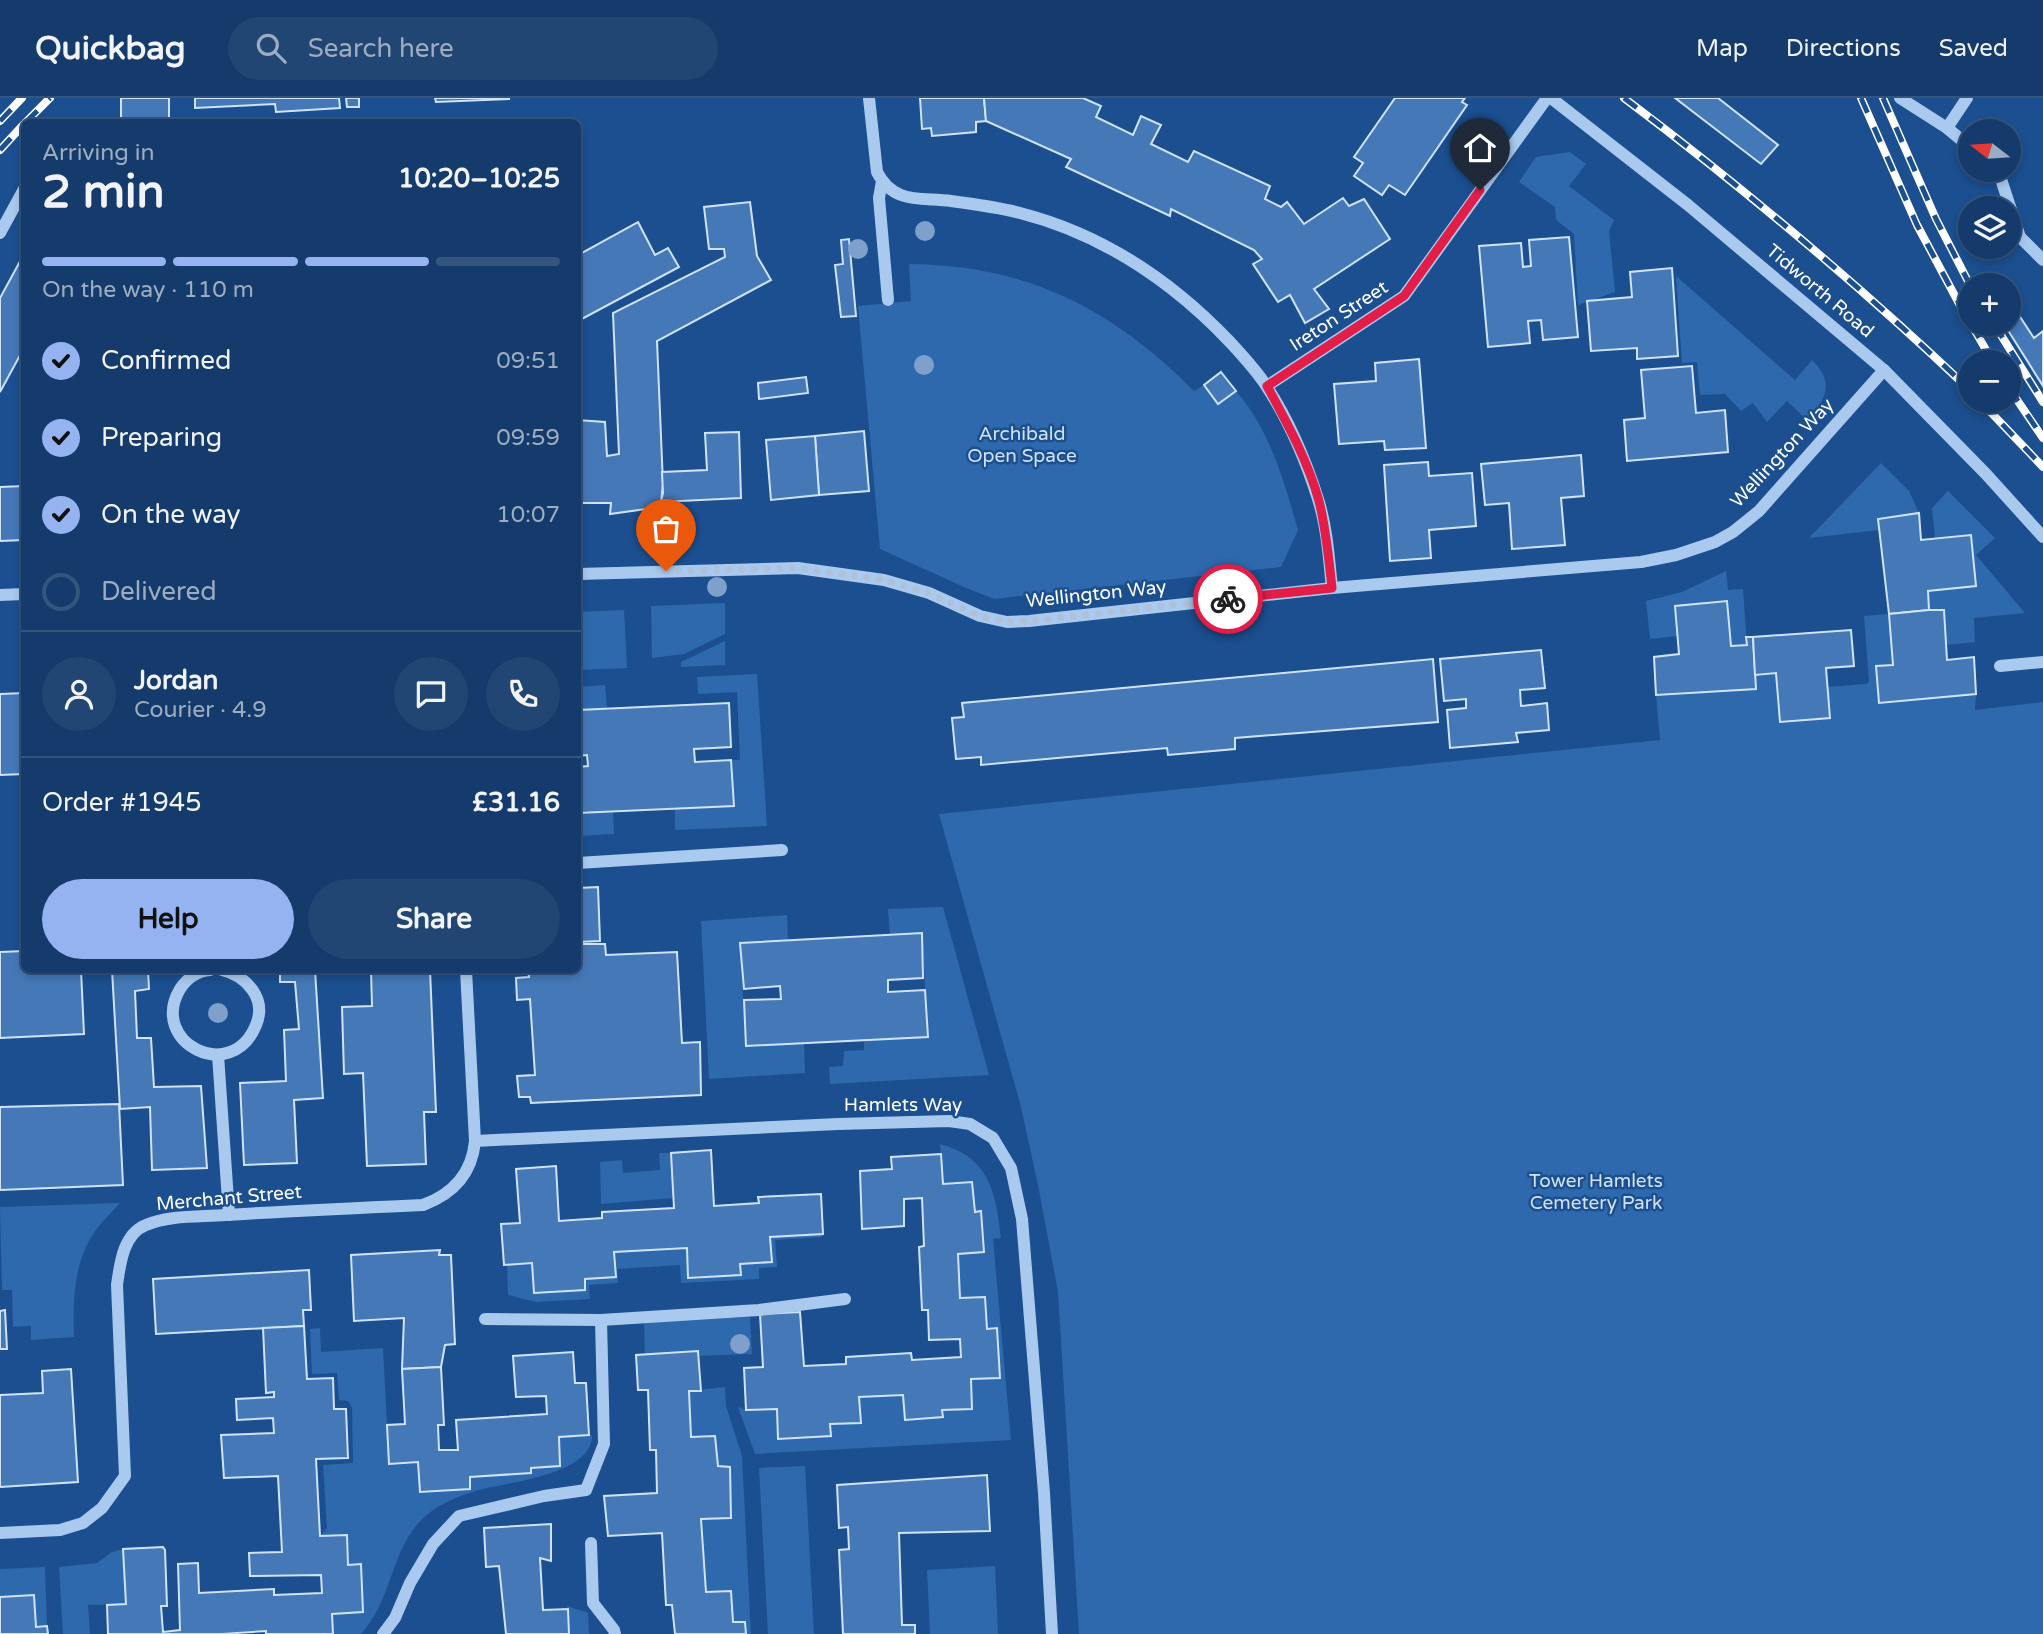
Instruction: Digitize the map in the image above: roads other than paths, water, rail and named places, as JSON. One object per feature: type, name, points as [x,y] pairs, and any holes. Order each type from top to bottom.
[{"type":"street","points":[[869,98],[875,160],[882,181],[893,191],[906,197],[987,206],[1048,220],[1113,249],[1149,271],[1202,314],[1234,347],[1267,386],[1305,462],[1319,501],[1332,588]]},
{"type":"street","name":"Tidworth Road","points":[[1549,98],[1688,205],[1884,370],[1986,474],[2043,537]]},
{"type":"street","name":"Ireton Street","points":[[1267,386],[1404,296],[1493,170],[1549,98]]},
{"type":"street","points":[[1900,98],[1958,137]]},
{"type":"street","points":[[1947,128],[1967,98]]},
{"type":"street","points":[[882,181],[878,198],[888,300]]},
{"type":"street","points":[[2002,182],[2020,237],[2043,260]]},
{"type":"street","points":[[0,233],[21,194]]},
{"type":"street","name":"Wellington Way","points":[[581,574],[798,568],[884,580],[929,593],[980,616],[1007,622],[1332,588],[1641,562],[1676,555],[1715,542],[1733,532],[1759,511],[1884,370]]},
{"type":"street","points":[[0,595],[21,594]]},
{"type":"street","points":[[2000,667],[2043,662]]},
{"type":"street","points":[[581,863],[782,850]]},
{"type":"street","points":[[199,973],[192,975],[175,997],[172,1011],[175,1025],[181,1038],[191,1047],[218,1055],[232,1052],[244,1045],[253,1034],[258,1020],[259,1006],[254,992],[235,973]]},
{"type":"street","name":"Merchant Street","points":[[0,1533],[60,1530],[83,1523],[102,1508],[125,1476],[117,1285],[121,1258],[130,1239],[144,1225],[180,1218],[423,1205],[437,1200],[459,1182],[473,1159],[475,1141],[466,973]]},
{"type":"street","points":[[218,1055],[229,1215]]},
{"type":"street","name":"Hamlets Way","points":[[475,1141],[949,1121],[970,1124],[993,1138],[1011,1168],[1022,1219],[1052,1634]]},
{"type":"street","points":[[485,1319],[601,1320],[759,1310],[845,1299]]},
{"type":"street","points":[[383,1634],[395,1618],[410,1583],[433,1544],[459,1516],[544,1496],[586,1490],[604,1444],[601,1320]]},
{"type":"street","points":[[591,1543],[593,1603],[615,1634]]},
{"type":"railway","points":[[0,121],[22,98]]},
{"type":"railway","points":[[29,119],[50,98]]},
{"type":"railway","points":[[1624,98],[1714,167],[1801,239],[1958,379]]},
{"type":"railway","points":[[1861,98],[1917,225],[1958,302]]},
{"type":"railway","points":[[1883,98],[1936,219],[1964,273]]},
{"type":"railway","points":[[0,150],[21,127]]},
{"type":"railway","points":[[1978,336],[1986,350]]},
{"type":"railway","points":[[2002,336],[2043,402]]},
{"type":"railway","points":[[2021,406],[2043,438]]},
{"type":"railway","points":[[1991,413],[2043,467]]},
{"type":"park label","name":"Archibald Open Space","points":[[1022,445]]},
{"type":"park label","name":"Tower Hamlets Cemetery Park","points":[[1596,1192]]}]
